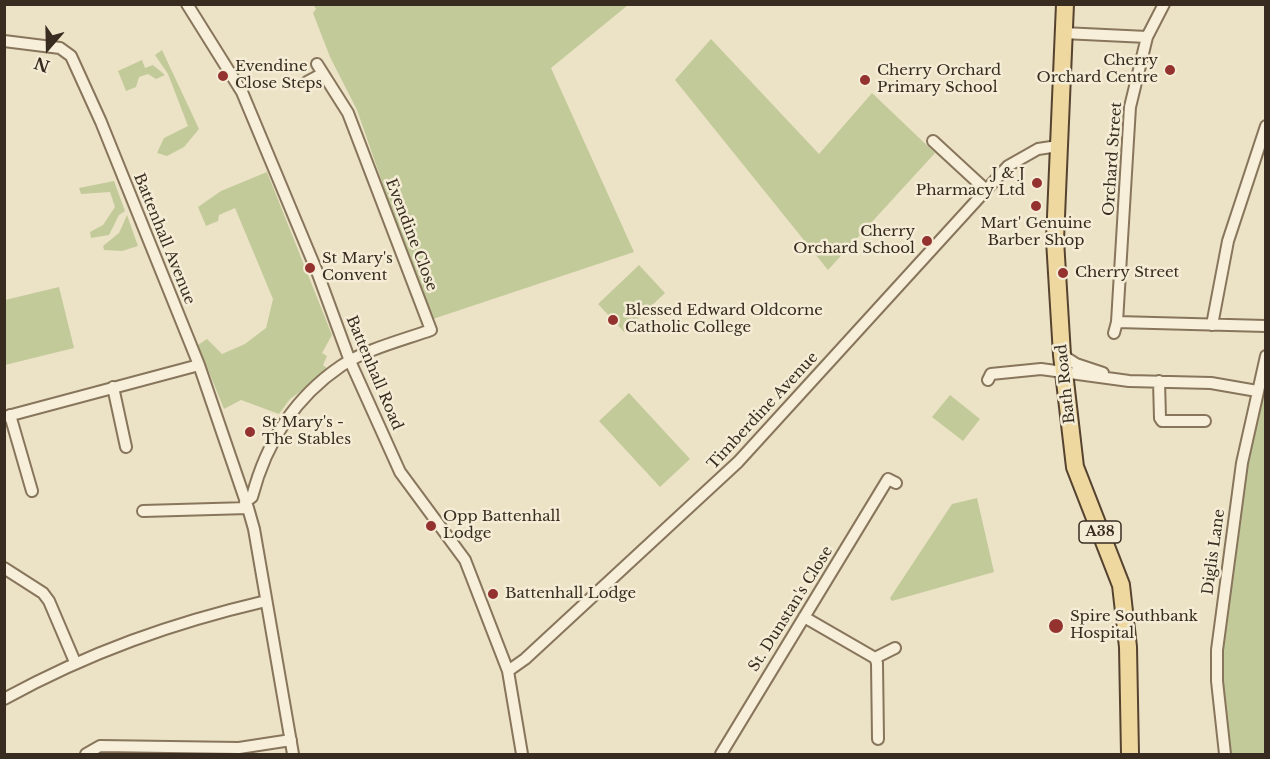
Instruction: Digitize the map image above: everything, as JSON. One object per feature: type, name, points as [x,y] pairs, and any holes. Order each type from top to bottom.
[{"type":"main road","name":"Bath Road","points":[[1065,4],[1055,240],[1063,363],[1075,467],[1121,585],[1128,647],[1130,754]]},
{"type":"street","name":"Battenhall Road","points":[[187,4],[242,92],[318,274],[350,361],[400,472],[465,560],[508,671],[522,754]]},
{"type":"street","name":"Orchard Street","points":[[1164,4],[1147,37],[1130,107],[1116,328],[1212,325]]},
{"type":"street","points":[[1063,33],[1147,37]]},
{"type":"street","name":"Battenhall Avenue","points":[[4,41],[60,48],[71,56],[101,122],[199,365],[247,505],[293,754]]},
{"type":"street","name":"Evendine Close","points":[[307,82],[319,69],[348,113],[431,330],[350,361]]},
{"type":"street","points":[[1266,126],[1228,241],[1212,325],[1266,326]]},
{"type":"street","points":[[933,141],[985,189]]},
{"type":"street","name":"Timberdine Avenue","points":[[508,671],[525,659],[738,462],[985,189],[1018,159],[1038,149],[1058,146]]},
{"type":"street","name":"Diglis Lane","points":[[1225,754],[1217,681],[1217,650],[1240,475],[1266,356]]},
{"type":"street","points":[[143,511],[247,505],[275,435],[301,399],[350,361]]},
{"type":"street","points":[[1063,363],[1129,381],[1211,383],[1257,391]]},
{"type":"street","points":[[988,380],[992,374],[1039,369],[1063,363],[1076,364],[1129,381]]},
{"type":"street","points":[[32,491],[7,416],[199,365]]},
{"type":"street","points":[[1159,381],[1162,421],[1205,421]]},
{"type":"street","points":[[113,387],[126,447]]},
{"type":"street","name":"St. Dunstan's Close","points":[[721,754],[888,478]]},
{"type":"street","points":[[4,568],[34,587],[49,601],[75,662]]},
{"type":"street","points":[[4,699],[75,662],[154,631],[266,601]]},
{"type":"street","points":[[804,617],[874,658],[878,663],[878,739]]},
{"type":"street","points":[[874,658],[895,648]]},
{"type":"street","points":[[86,754],[100,746],[239,748],[291,740]]},
{"type":"green space","points":[[313,4],[628,5],[551,68],[634,252],[430,320],[357,110],[330,57],[313,13],[316,9]]},
{"type":"green space","points":[[711,39],[819,154],[872,93],[935,153],[828,270],[675,80]]},
{"type":"green space","points":[[162,50],[199,129],[184,147],[167,156],[157,153],[164,138],[188,126],[168,74],[155,55]]},
{"type":"green space","points":[[142,60],[145,68],[153,65],[165,75],[156,79],[148,74],[139,77],[136,87],[126,91],[118,71]]},
{"type":"green space","points":[[267,172],[332,335],[322,353],[327,356],[323,365],[329,370],[290,399],[279,414],[241,400],[224,409],[198,345],[207,339],[222,354],[245,344],[266,328],[273,299],[235,208],[219,215],[218,221],[206,226],[198,207],[221,191]]},
{"type":"green space","points":[[114,181],[125,211],[119,215],[109,235],[91,238],[90,232],[103,225],[115,207],[110,192],[81,194],[79,188]]},
{"type":"green space","points":[[127,215],[138,246],[122,251],[104,250],[103,246],[119,233]]},
{"type":"green space","points":[[639,265],[665,293],[624,332],[598,304]]},
{"type":"green space","points":[[59,287],[74,348],[5,365],[5,300]]},
{"type":"green space","points":[[1265,379],[1265,754],[1230,754],[1222,682],[1223,647],[1247,464]]},
{"type":"green space","points":[[629,393],[690,459],[660,487],[599,421]]},
{"type":"green space","points":[[950,395],[980,419],[963,441],[932,417]]},
{"type":"green space","points":[[977,498],[994,572],[892,601],[890,598],[952,504]]},
{"type":"place","name":"Cherry Orchard Centre","points":[[1170,70]]},
{"type":"place","name":"Evendine Close Steps","points":[[223,76]]},
{"type":"place","name":"Cherry Orchard Primary School","points":[[865,80]]},
{"type":"place","name":"J & J Pharmacy Ltd","points":[[1037,183]]},
{"type":"place","name":"Mart' Genuine Barber Shop","points":[[1036,206]]},
{"type":"place","name":"Cherry Orchard School","points":[[927,241]]},
{"type":"place","name":"St Mary's Convent","points":[[310,268]]},
{"type":"place","name":"Cherry Street","points":[[1063,273]]},
{"type":"place","name":"Blessed Edward Oldcorne Catholic College","points":[[613,320]]},
{"type":"place","name":"St Mary's - The Stables","points":[[250,432]]},
{"type":"place","name":"Opp Battenhall Lodge","points":[[431,526]]},
{"type":"place","name":"Battenhall Lodge","points":[[493,594]]},
{"type":"place","name":"Spire Southbank Hospital","points":[[1056,626]]}]
